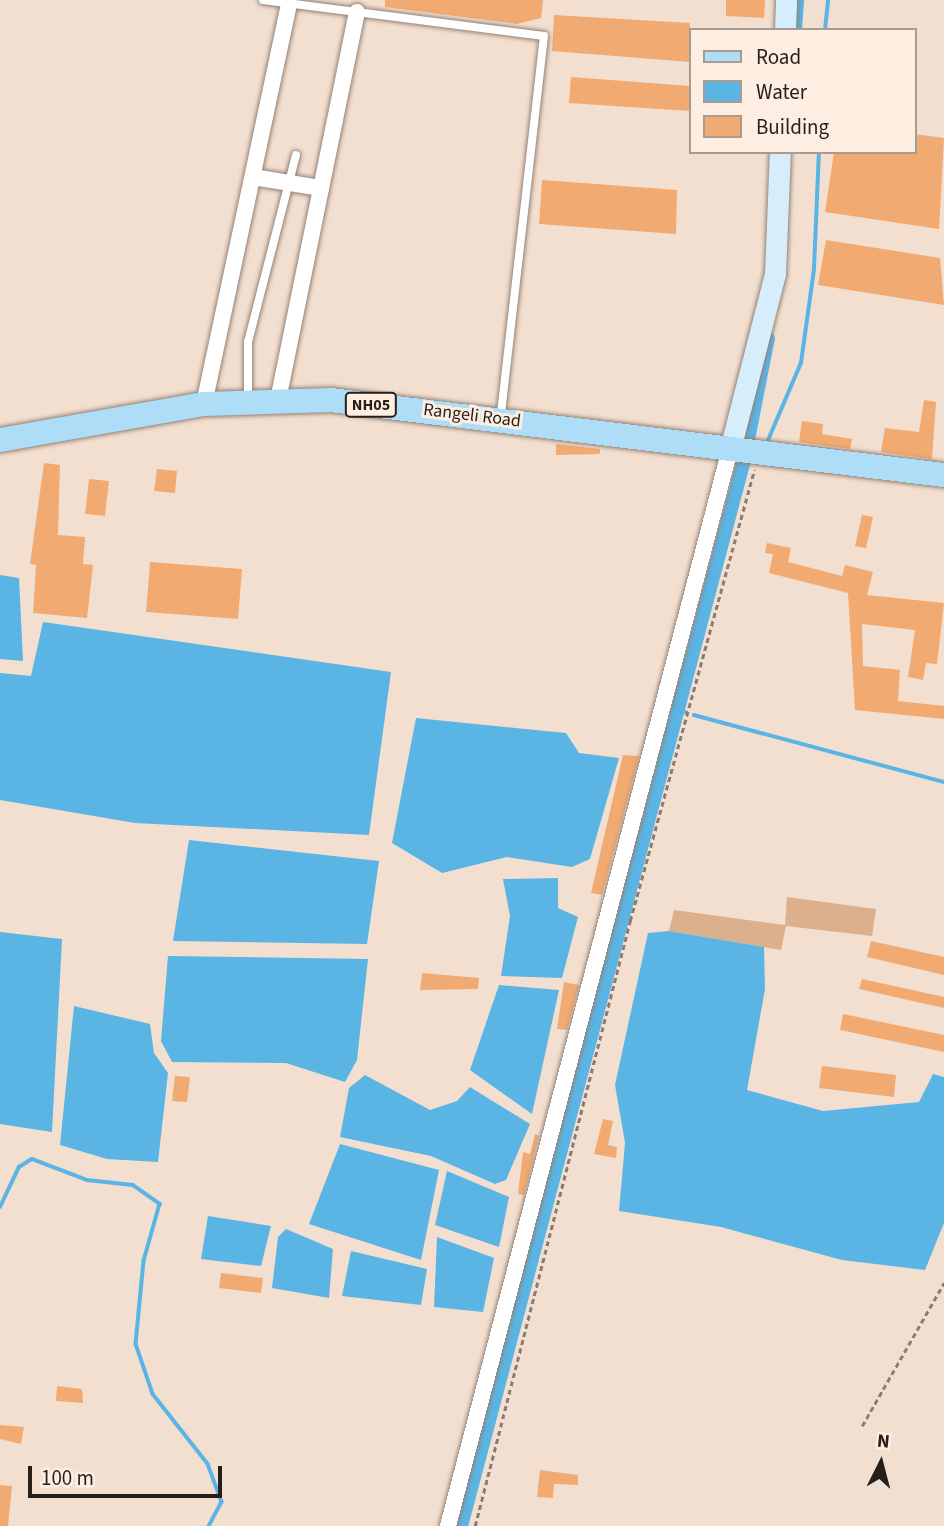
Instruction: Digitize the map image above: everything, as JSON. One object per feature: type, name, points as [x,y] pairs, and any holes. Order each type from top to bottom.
[{"type":"main road","name":"Rangeli Road","points":[[0,440],[204,404],[278,400],[500,419],[944,475]]},
{"type":"street","points":[[785,28],[786,0]]},
{"type":"street","points":[[204,404],[289,3]]},
{"type":"street","points":[[278,400],[357,12]]},
{"type":"street","points":[[448,1526],[748,451],[775,274],[780,154]]},
{"type":"street","points":[[253,177],[321,188]]},
{"type":"lane","points":[[263,0],[544,36],[500,419]]},
{"type":"lane","points":[[248,400],[248,342],[296,155]]},
{"type":"path","points":[[475,1526],[733,535],[748,451]]},
{"type":"path","points":[[862,1426],[944,1283]]},
{"type":"shaded area","points":[[787,897],[876,909],[872,936],[786,926],[781,950],[669,931],[674,910],[785,925]]},
{"type":"water","points":[[0,575],[19,578],[23,661],[0,659]]},
{"type":"water","points":[[43,622],[391,672],[369,835],[135,823],[0,800],[0,673],[31,676]]},
{"type":"water","points":[[416,718],[566,733],[579,753],[619,758],[590,859],[572,867],[507,857],[442,873],[392,843]]},
{"type":"water","points":[[189,840],[379,861],[367,944],[173,941]]},
{"type":"water","points":[[558,878],[558,908],[578,917],[562,978],[501,976],[510,916],[503,879]]},
{"type":"water","points":[[669,931],[764,947],[765,989],[747,1090],[823,1111],[919,1102],[933,1074],[944,1077],[944,1223],[925,1270],[842,1260],[721,1227],[619,1211],[625,1143],[615,1085],[648,933]]},
{"type":"water","points":[[0,932],[62,939],[52,1132],[0,1124]]},
{"type":"water","points":[[168,956],[368,959],[357,1060],[345,1082],[286,1063],[172,1062],[161,1041]]},
{"type":"water","points":[[499,985],[559,990],[532,1114],[470,1070]]},
{"type":"water","points":[[74,1006],[150,1024],[154,1053],[168,1073],[158,1162],[107,1159],[60,1145]]},
{"type":"water","points":[[365,1075],[430,1110],[457,1101],[470,1087],[530,1124],[506,1180],[495,1184],[431,1156],[340,1137],[349,1088]]},
{"type":"water","points":[[340,1144],[439,1170],[421,1260],[309,1224]]},
{"type":"water","points":[[447,1171],[509,1197],[499,1247],[435,1225]]},
{"type":"water","points":[[208,1216],[271,1226],[261,1266],[201,1259]]},
{"type":"water","points":[[286,1229],[333,1249],[329,1298],[272,1288],[278,1237]]},
{"type":"water","points":[[437,1237],[494,1258],[483,1312],[434,1307]]},
{"type":"water","points":[[351,1251],[427,1269],[421,1305],[342,1296]]},
{"type":"building","points":[[385,0],[543,0],[541,18],[517,24],[385,7]]},
{"type":"building","points":[[726,0],[765,0],[764,18],[726,16]]},
{"type":"building","points":[[554,15],[690,23],[688,62],[552,51]]},
{"type":"building","points":[[571,77],[688,86],[688,111],[569,103]]},
{"type":"building","points":[[916,134],[944,138],[939,229],[825,212],[834,154],[916,154]]},
{"type":"building","points":[[542,180],[677,190],[676,234],[539,224]]},
{"type":"building","points":[[826,240],[940,258],[944,305],[818,285]]},
{"type":"building","points":[[924,400],[936,402],[932,459],[881,452],[885,428],[919,432]]},
{"type":"building","points":[[802,421],[823,424],[822,434],[852,439],[850,449],[799,442]]},
{"type":"building","points":[[556,444],[600,449],[600,454],[556,455]]},
{"type":"building","points":[[44,463],[60,465],[58,535],[85,537],[83,564],[93,565],[87,618],[33,613],[36,565],[30,564]]},
{"type":"building","points":[[157,469],[177,471],[175,493],[154,491]]},
{"type":"building","points":[[89,479],[109,481],[105,516],[85,514]]},
{"type":"building","points":[[862,515],[873,517],[866,548],[855,546]]},
{"type":"building","points":[[767,543],[791,548],[788,562],[842,576],[845,565],[873,572],[867,595],[944,603],[937,664],[926,663],[923,680],[908,677],[915,630],[862,624],[863,666],[900,670],[898,701],[944,706],[944,719],[855,710],[848,593],[769,573],[773,554],[765,553]]},
{"type":"building","points":[[150,562],[242,569],[238,619],[146,612]]},
{"type":"building","points":[[623,755],[639,756],[602,895],[591,893]]},
{"type":"building","points":[[871,941],[944,957],[944,975],[867,957]]},
{"type":"building","points":[[422,973],[479,978],[478,989],[420,990]]},
{"type":"building","points":[[862,979],[944,997],[944,1008],[859,989]]},
{"type":"building","points":[[564,982],[579,985],[567,1030],[557,1029]]},
{"type":"building","points":[[843,1014],[944,1035],[944,1052],[840,1030]]},
{"type":"building","points":[[822,1066],[896,1075],[894,1097],[819,1088]]},
{"type":"building","points":[[175,1076],[190,1077],[187,1102],[172,1101]]},
{"type":"building","points":[[603,1119],[613,1121],[608,1145],[617,1147],[616,1158],[594,1154]]},
{"type":"building","points":[[535,1134],[539,1136],[524,1195],[518,1194],[523,1152],[530,1154]]},
{"type":"building","points":[[221,1273],[263,1278],[261,1293],[219,1288]]},
{"type":"building","points":[[57,1386],[82,1389],[83,1403],[56,1401]]},
{"type":"building","points":[[0,1425],[24,1427],[21,1444],[0,1439]]},
{"type":"building","points":[[540,1470],[578,1475],[578,1485],[554,1484],[553,1498],[537,1497]]},
{"type":"building","points":[[0,1485],[12,1486],[8,1526],[0,1526]]},
{"type":"waterway","points":[[795,28],[797,0]]},
{"type":"waterway","points":[[825,28],[828,0]]},
{"type":"waterway","points":[[766,445],[801,363],[814,269],[819,154]]},
{"type":"waterway","points":[[461,1526],[744,460],[768,338]]},
{"type":"waterway","points":[[675,711],[685,712]]},
{"type":"waterway","points":[[694,715],[944,782]]},
{"type":"waterway","points":[[0,1207],[19,1167],[32,1159],[87,1180],[133,1185],[160,1204],[144,1261],[136,1344],[153,1394],[208,1464],[222,1502],[209,1526]]}]
